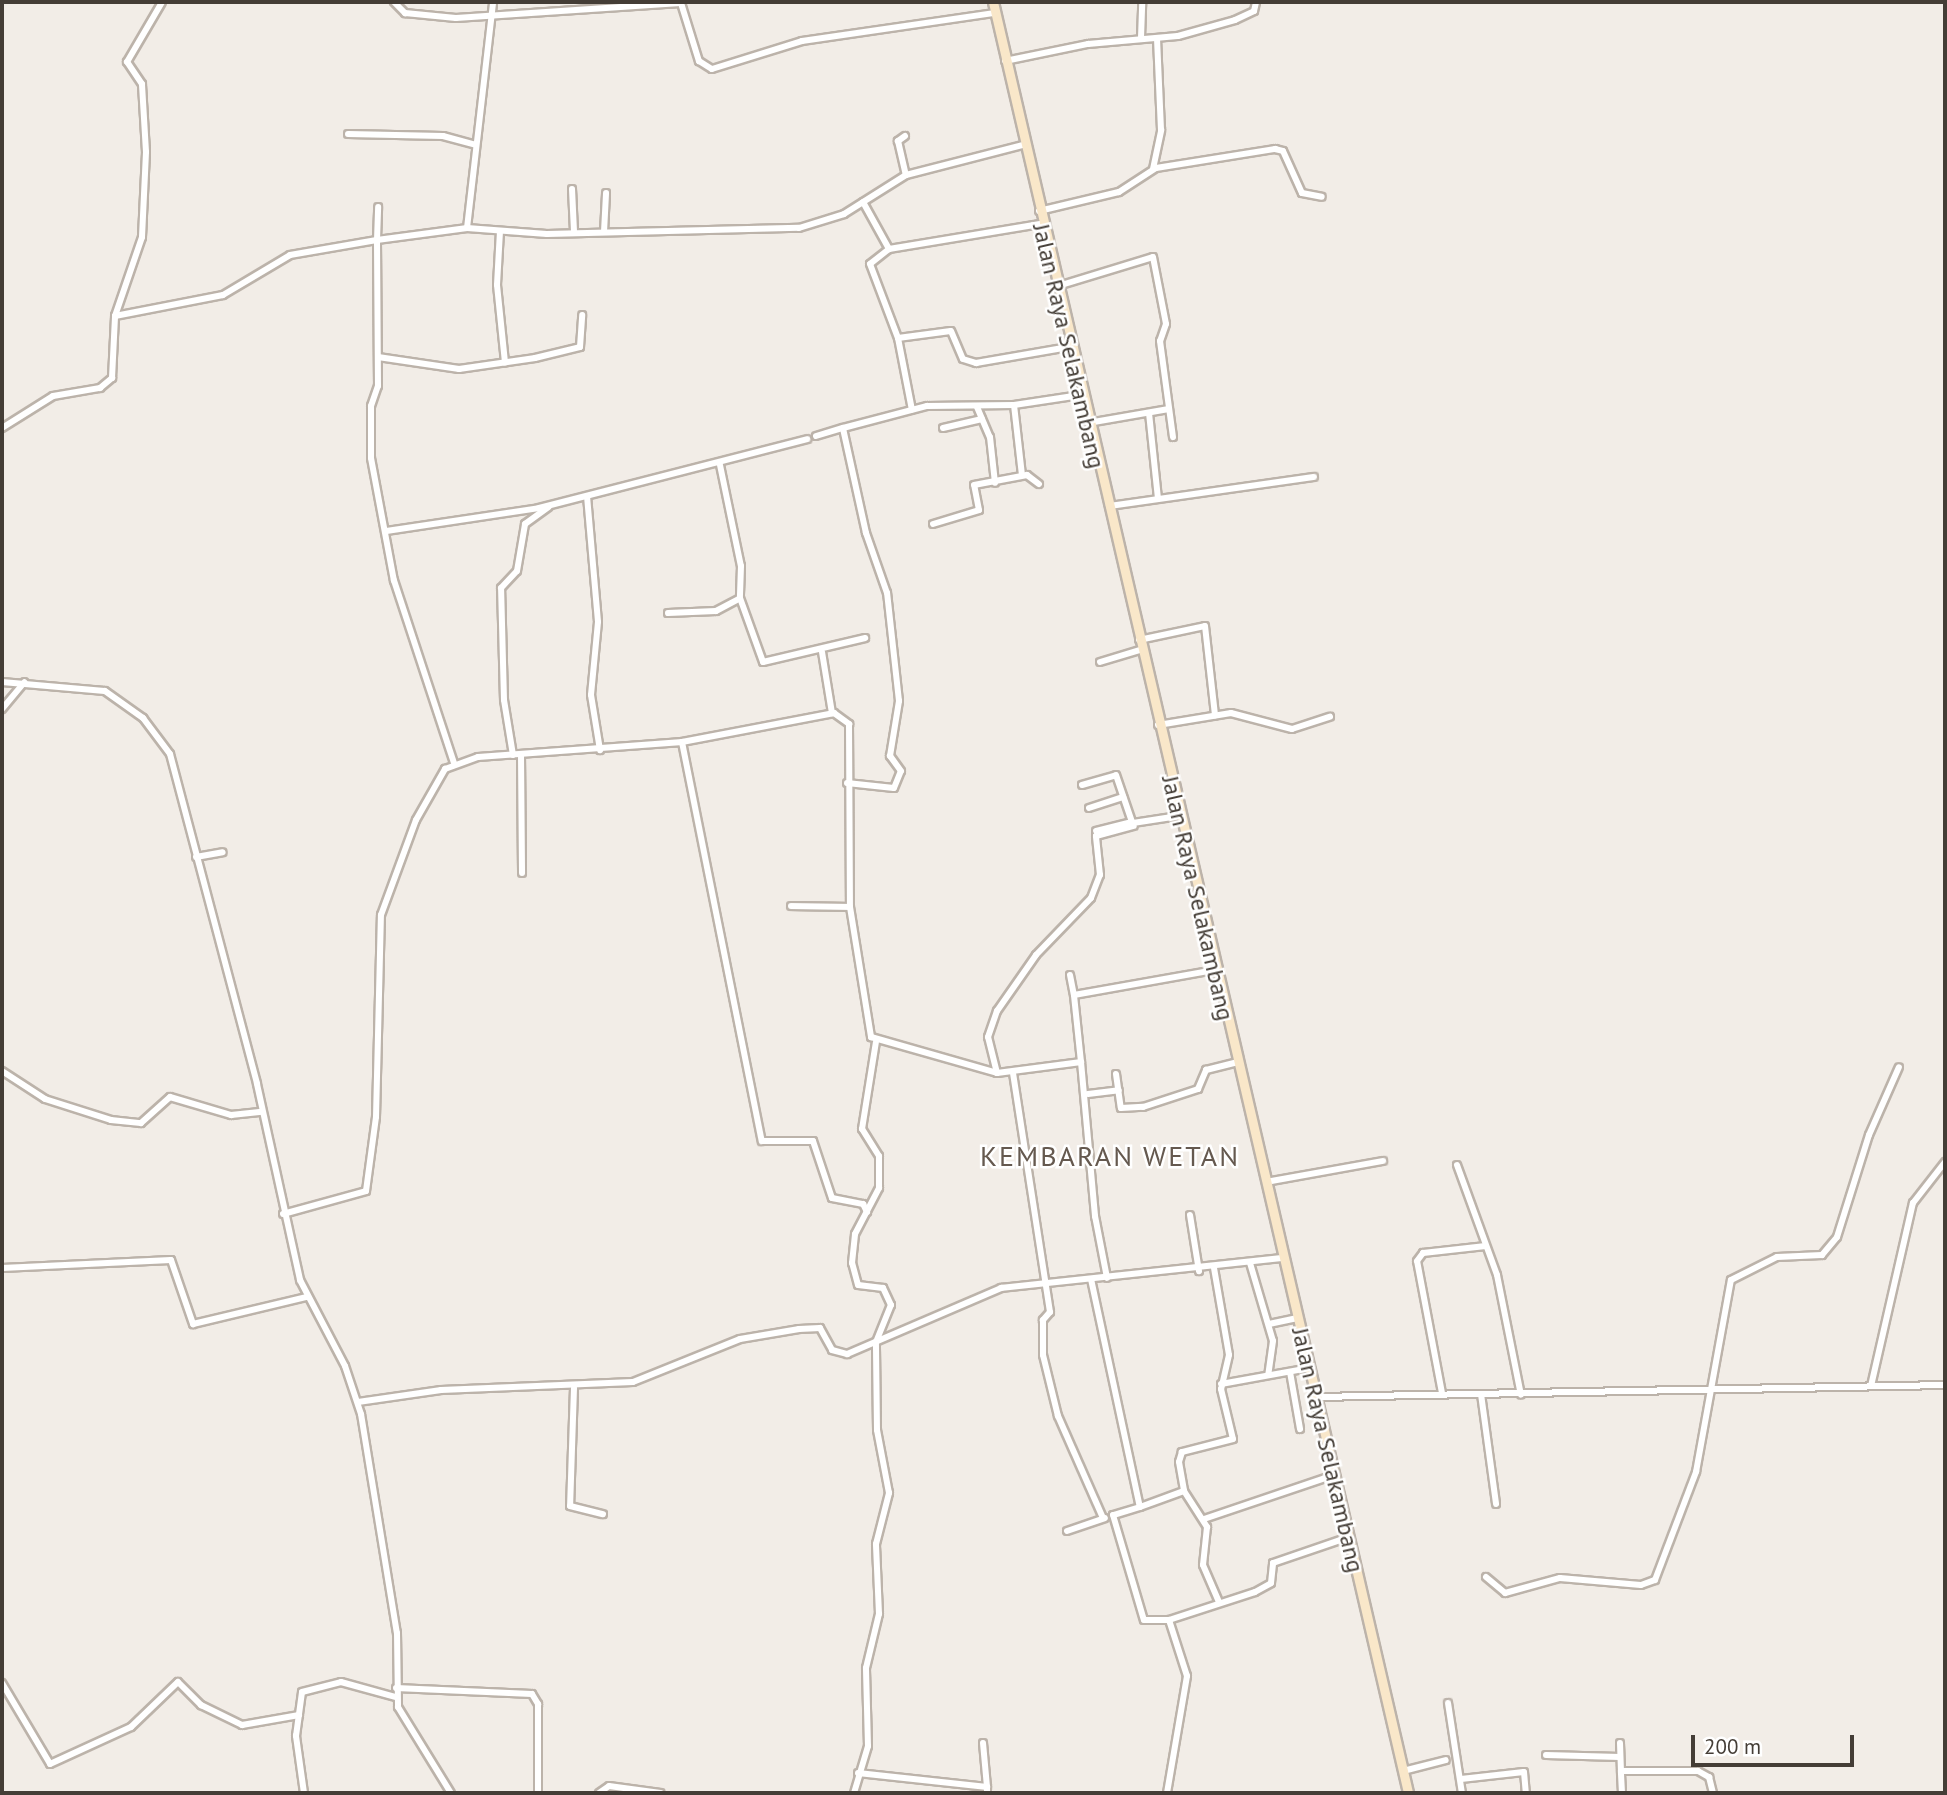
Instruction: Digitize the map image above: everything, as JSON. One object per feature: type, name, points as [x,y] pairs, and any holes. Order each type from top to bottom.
[{"type":"main road","name":"Jalan Raya Selakambang","points":[[993,2],[1086,423],[1408,1793]]},
{"type":"street","points":[[2,428],[53,396],[106,385],[112,378],[115,316],[142,237],[146,152],[142,84],[127,62],[162,2]]},
{"type":"street","points":[[394,2],[399,10],[424,17],[492,16],[681,2],[699,61],[712,69],[802,41],[995,13]]},
{"type":"street","points":[[467,228],[493,2]]},
{"type":"street","points":[[1141,38],[1142,2]]},
{"type":"street","points":[[1005,61],[1141,38],[1157,40],[1235,20],[1254,11],[1256,2]]},
{"type":"street","points":[[1153,169],[1161,130],[1157,40]]},
{"type":"street","points":[[348,134],[443,136],[477,145]]},
{"type":"street","points":[[905,136],[898,141],[906,175]]},
{"type":"street","points":[[115,316],[223,295],[290,255],[467,228],[574,232],[799,228],[863,202],[906,175],[1023,145]]},
{"type":"street","points":[[1038,212],[1119,192],[1153,169],[1280,149],[1302,193],[1322,197]]},
{"type":"street","points":[[572,189],[574,232]]},
{"type":"street","points":[[604,232],[606,193]]},
{"type":"street","points":[[863,202],[888,249]]},
{"type":"street","points":[[379,207],[378,357],[370,443],[394,581],[454,763]]},
{"type":"street","points":[[912,410],[898,338],[870,264],[888,249],[1040,224]]},
{"type":"street","points":[[500,231],[496,285],[505,363]]},
{"type":"street","points":[[1055,286],[1153,257],[1166,324],[1160,341],[1173,437]]},
{"type":"street","points":[[378,357],[455,369],[505,363],[580,347],[582,315]]},
{"type":"street","points":[[898,338],[951,331],[963,359],[976,363],[1069,347]]},
{"type":"street","points":[[816,436],[912,410],[1014,405],[1080,395]]},
{"type":"street","points":[[1014,405],[1022,475]]},
{"type":"street","points":[[977,407],[995,483]]},
{"type":"street","points":[[1086,423],[1169,409]]},
{"type":"street","points":[[1149,413],[1158,499]]},
{"type":"street","points":[[943,428],[982,419]]},
{"type":"street","points":[[843,428],[866,533],[887,593],[900,701],[890,755],[901,771],[894,788],[846,783]]},
{"type":"street","points":[[386,531],[550,506],[720,465],[807,439]]},
{"type":"street","points":[[720,465],[741,566],[741,600],[762,662],[822,652],[865,638]]},
{"type":"street","points":[[933,524],[979,511],[973,486],[1022,475],[1039,484]]},
{"type":"street","points":[[1107,506],[1314,477]]},
{"type":"street","points":[[587,496],[598,622],[591,695],[600,750]]},
{"type":"street","points":[[522,873],[517,755],[504,699],[501,588],[517,571],[526,524],[550,506]]},
{"type":"street","points":[[668,613],[716,611],[741,600]]},
{"type":"street","points":[[1100,662],[1205,622],[1215,715]]},
{"type":"street","points":[[822,652],[832,713]]},
{"type":"street","points":[[2,682],[104,691],[151,727],[173,759],[262,1112],[283,1214],[306,1297],[358,1402],[397,1633],[396,1697],[451,1793]]},
{"type":"street","points":[[2,709],[25,682]]},
{"type":"street","points":[[283,1214],[366,1191],[376,1117],[382,915],[425,799],[454,763],[517,755],[682,742],[832,713],[849,724],[846,783],[850,907],[876,1042],[862,1129],[879,1156],[880,1188],[855,1234],[852,1274],[858,1285],[883,1287],[888,1294],[889,1317],[876,1342],[876,1419],[889,1493],[877,1535],[879,1614],[866,1668],[868,1746],[854,1793]]},
{"type":"street","points":[[1158,725],[1215,715],[1292,729],[1330,717]]},
{"type":"street","points":[[682,742],[762,1142],[813,1141],[832,1198],[863,1205],[867,1212]]},
{"type":"street","points":[[1082,785],[1115,775],[1133,824]]},
{"type":"street","points":[[1089,808],[1123,797]]},
{"type":"street","points":[[1096,831],[1178,816]]},
{"type":"street","points":[[997,1073],[988,1037],[997,1011],[1036,955],[1091,898],[1100,875],[1096,836],[1133,824]]},
{"type":"street","points":[[196,857],[223,852]]},
{"type":"street","points":[[791,906],[850,907]]},
{"type":"street","points":[[1074,995],[1213,970]]},
{"type":"street","points":[[1070,975],[1081,1062],[1088,1094],[1090,1170],[1107,1278]]},
{"type":"street","points":[[876,1042],[932,1051],[997,1073],[1081,1062]]},
{"type":"street","points":[[1116,1074],[1121,1108],[1165,1102],[1200,1088],[1206,1070],[1237,1062]]},
{"type":"street","points":[[1486,1577],[1501,1593],[1560,1578],[1641,1585],[1655,1580],[1696,1472],[1731,1280],[1777,1257],[1811,1258],[1830,1246],[1899,1067]]},
{"type":"street","points":[[2,1071],[60,1106],[111,1120],[141,1123],[170,1097],[231,1115],[262,1112]]},
{"type":"street","points":[[1013,1073],[1050,1312],[1042,1321],[1042,1348],[1050,1384],[1103,1518]]},
{"type":"street","points":[[1088,1094],[1119,1090]]},
{"type":"street","points":[[1266,1182],[1383,1161]]},
{"type":"street","points":[[1871,1386],[1913,1203],[1945,1162]]},
{"type":"street","points":[[1457,1165],[1507,1309],[1521,1395]]},
{"type":"street","points":[[1190,1215],[1199,1270]]},
{"type":"street","points":[[1442,1393],[1418,1261],[1423,1254],[1486,1246]]},
{"type":"street","points":[[358,1402],[441,1390],[574,1388],[633,1382],[740,1339],[799,1329],[820,1328],[838,1353],[876,1342],[966,1299],[1043,1279],[1091,1279],[1199,1270],[1283,1258]]},
{"type":"street","points":[[2,1268],[171,1260],[193,1324],[306,1297]]},
{"type":"street","points":[[1250,1264],[1269,1324],[1268,1376]]},
{"type":"street","points":[[1214,1268],[1229,1354],[1221,1384],[1233,1441],[1180,1454],[1184,1491],[1204,1519],[1203,1565],[1219,1602]]},
{"type":"street","points":[[1091,1279],[1140,1507]]},
{"type":"street","points":[[1269,1324],[1297,1318]]},
{"type":"street","points":[[1221,1384],[1309,1368]]},
{"type":"street","points":[[1290,1372],[1300,1429]]},
{"type":"street","points":[[1316,1397],[1442,1393],[1711,1394],[1945,1385]]},
{"type":"street","points":[[574,1388],[570,1506],[603,1514]]},
{"type":"street","points":[[1481,1394],[1496,1504]]},
{"type":"street","points":[[1204,1519],[1334,1475]]},
{"type":"street","points":[[1067,1531],[1184,1491]]},
{"type":"street","points":[[1113,1515],[1142,1617],[1169,1619],[1271,1583],[1273,1563],[1349,1537]]},
{"type":"street","points":[[1167,1793],[1187,1676],[1169,1619]]},
{"type":"street","points":[[2,1683],[50,1764],[120,1734],[178,1682],[201,1705],[242,1725],[299,1715]]},
{"type":"street","points":[[304,1793],[299,1715],[302,1692],[315,1684],[362,1684],[396,1697]]},
{"type":"street","points":[[396,1688],[532,1694],[538,1704],[538,1793]]},
{"type":"street","points":[[1448,1703],[1462,1793]]},
{"type":"street","points":[[858,1773],[987,1790],[983,1743]]},
{"type":"street","points":[[1620,1743],[1622,1793]]},
{"type":"street","points":[[1546,1755],[1620,1757]]},
{"type":"street","points":[[1403,1771],[1446,1760]]},
{"type":"street","points":[[1621,1771],[1698,1771],[1709,1777],[1713,1793]]},
{"type":"street","points":[[1461,1779],[1524,1772],[1526,1793]]},
{"type":"street","points":[[599,1793],[609,1786],[661,1793]]},
{"type":"district","name":"KEMBARAN WETAN","points":[[1110,1156]]}]
